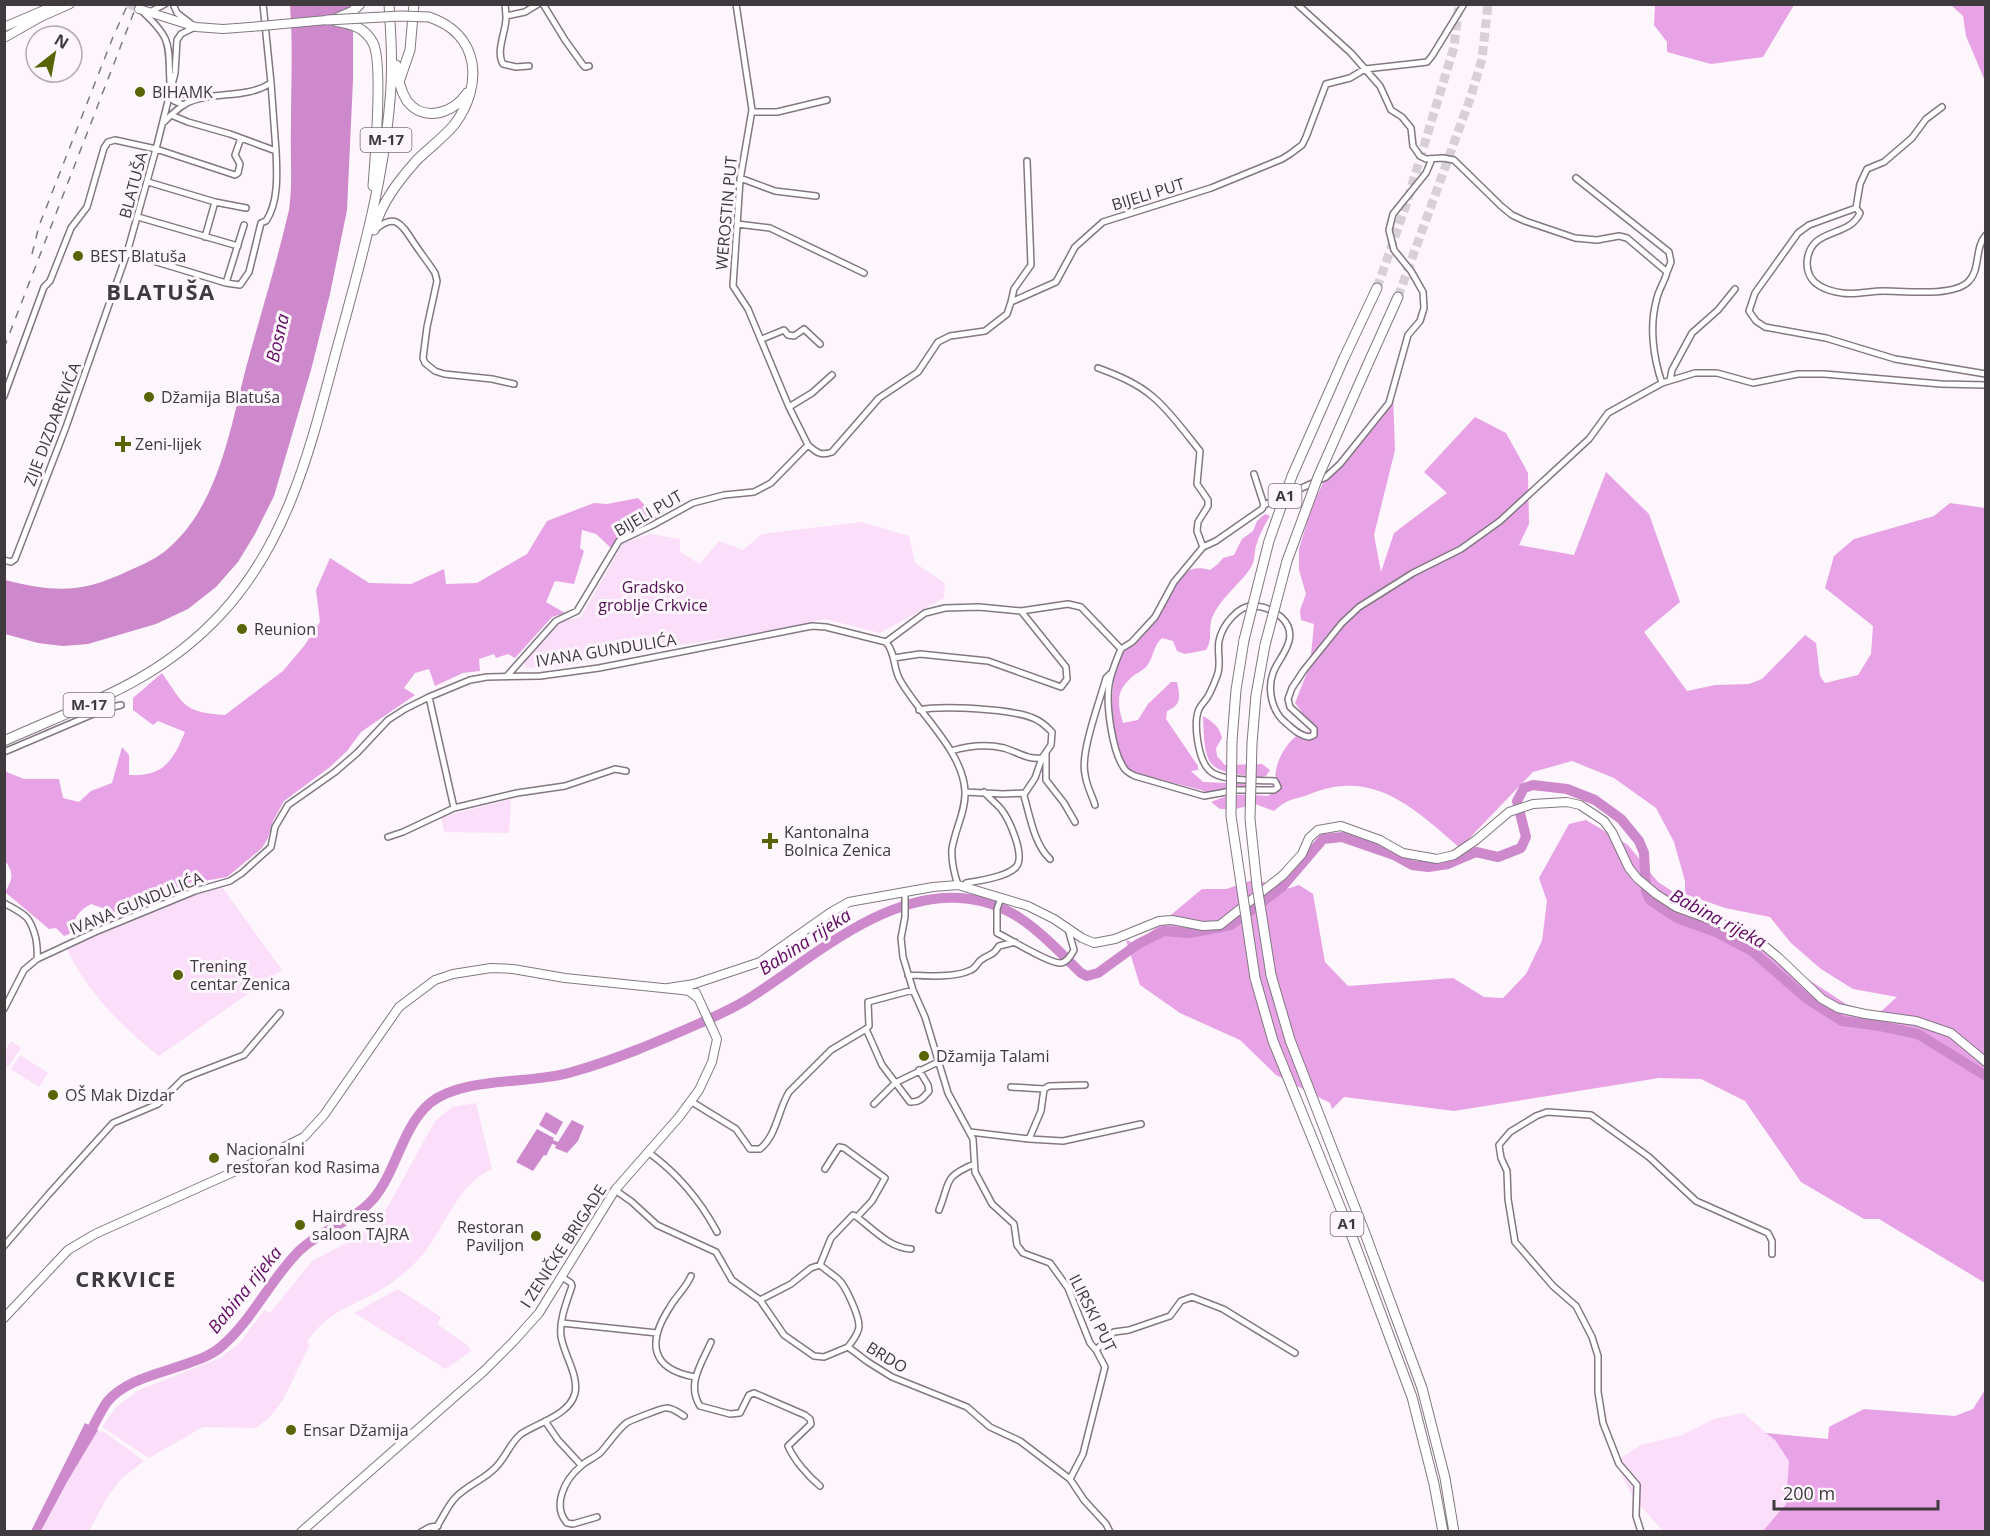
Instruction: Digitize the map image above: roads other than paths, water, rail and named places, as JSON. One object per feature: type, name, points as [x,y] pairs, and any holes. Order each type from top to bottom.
[{"type":"highway","points":[[327,20],[343,17],[360,4]]},
{"type":"highway","name":"M-17","points":[[4,741],[89,705],[140,680],[169,661],[222,614],[275,539],[293,499],[313,435],[358,274],[377,190],[388,121],[391,76],[389,4]]},
{"type":"highway","points":[[394,4],[399,82],[406,99],[412,106],[425,112],[444,112],[453,109],[466,94],[473,74]]},
{"type":"highway","points":[[399,82],[410,50],[414,4]]},
{"type":"highway","points":[[327,20],[401,16],[429,17],[446,24],[462,38],[471,56],[473,74],[469,96],[454,124],[418,159],[391,192],[380,213],[366,260],[358,274]]},
{"type":"highway","points":[[327,20],[352,24],[364,31],[374,44],[378,56],[373,184],[357,257],[358,274]]},
{"type":"highway","name":"A1","points":[[1377,288],[1292,476],[1269,541],[1245,640],[1236,690],[1232,741],[1231,816],[1255,978],[1273,1041],[1353,1239],[1412,1397],[1443,1532]]},
{"type":"highway","name":"A1","points":[[1398,297],[1318,477],[1287,561],[1265,645],[1256,695],[1250,819],[1257,886],[1271,975],[1290,1040],[1422,1388],[1443,1470],[1454,1532]]},
{"type":"main road","points":[[4,27],[58,4]]},
{"type":"main road","points":[[4,38],[70,4]]},
{"type":"main road","points":[[140,9],[196,27],[222,29],[327,20]]},
{"type":"main road","points":[[668,988],[694,984],[760,962],[849,902],[905,891],[961,886],[1000,900],[1028,906],[1094,943],[1159,921],[1172,920],[1203,926],[1220,925],[1283,875],[1302,854],[1309,838],[1318,830],[1341,826],[1380,840],[1403,853],[1437,859],[1454,855],[1509,812],[1533,804],[1567,802],[1580,805],[1604,821],[1636,878],[1656,894],[1677,906],[1750,934],[1795,972],[1822,999],[1838,1008],[1916,1021],[1951,1033],[1986,1062]]},
{"type":"main road","points":[[4,1318],[68,1250],[80,1242],[249,1165],[304,1137],[324,1115],[399,1007],[435,980],[453,974],[481,970],[513,969],[565,978],[689,991],[698,998]]},
{"type":"main road","name":"I ZENIČKE BRIGADE","points":[[301,1532],[484,1371],[513,1342],[539,1313],[615,1190],[692,1101],[712,1062],[717,1039],[694,984]]},
{"type":"street","points":[[150,12],[165,4]]},
{"type":"street","points":[[173,4],[180,16],[196,27]]},
{"type":"street","points":[[128,253],[226,283],[240,285],[249,272],[261,223],[266,221],[272,207],[276,184],[276,150],[263,4]]},
{"type":"street","points":[[505,4],[506,25],[500,60],[508,66],[529,66]]},
{"type":"street","points":[[506,16],[525,12],[538,4]]},
{"type":"street","points":[[543,4],[583,65],[589,66]]},
{"type":"street","name":"WEROSTIN PUT","points":[[736,4],[752,112],[740,178],[733,286],[748,309],[789,407],[808,445]]},
{"type":"street","points":[[1297,4],[1351,53],[1380,86],[1391,110],[1402,117],[1411,128],[1415,151],[1426,159],[1454,160],[1501,206],[1512,215],[1525,221],[1575,238],[1597,240],[1619,236],[1628,238],[1667,272]]},
{"type":"street","points":[[1365,69],[1427,62],[1464,4]]},
{"type":"street","name":"BLATUŠA","points":[[140,9],[159,27],[170,52],[169,91]]},
{"type":"street","name":"BLATUŠA","points":[[113,296],[128,253],[163,123],[175,73],[177,40],[181,34],[196,27]]},
{"type":"street","name":"BIJELI PUT","points":[[507,676],[556,621],[577,611],[620,541],[693,503],[724,495],[753,492],[771,483],[808,445],[819,454],[832,452],[879,398],[918,372],[938,342],[950,336],[985,331],[1007,315],[1011,302],[1056,282],[1075,247],[1103,222],[1211,188],[1282,159],[1302,145],[1326,84],[1350,78],[1365,69]]},
{"type":"street","name":"BLATUŠA","points":[[163,123],[184,105],[200,99],[251,92],[271,83]]},
{"type":"street","points":[[169,91],[174,101],[184,105]]},
{"type":"street","name":"BLATUŠA","points":[[169,91],[200,99]]},
{"type":"street","points":[[752,112],[777,112],[827,100]]},
{"type":"street","points":[[1942,107],[1926,119],[1912,138],[1884,162],[1866,169],[1860,184],[1856,208],[1860,213],[1857,219],[1852,224],[1818,239],[1810,249],[1807,264],[1809,276],[1819,285],[1842,293],[1886,291],[1920,293],[1958,287],[1968,282],[1974,273],[1978,248],[1986,235]]},
{"type":"street","points":[[171,115],[276,150]]},
{"type":"street","points":[[4,396],[44,287],[50,281],[71,228],[87,207],[104,148],[108,142],[115,140],[156,149],[235,175],[238,173],[240,164],[235,156],[241,138]]},
{"type":"street","points":[[1432,159],[1426,173],[1393,214],[1389,230],[1394,250],[1418,281],[1423,292],[1424,308],[1420,321],[1408,335],[1389,404],[1340,464],[1326,477],[1264,505],[1249,519],[1203,547],[1174,582],[1155,617],[1132,642],[1121,649],[1111,673],[1108,702],[1111,730],[1122,766],[1135,776],[1204,796],[1237,790],[1274,790],[1278,787],[1275,781],[1216,776],[1206,768],[1202,759],[1197,733],[1197,713],[1219,669],[1218,643],[1220,637],[1224,627],[1235,614],[1244,608],[1253,606],[1266,608],[1286,621],[1289,627],[1289,642],[1270,682],[1274,708],[1281,719],[1303,736],[1314,735],[1314,729],[1290,707],[1288,699],[1298,679],[1342,623],[1368,601],[1413,573],[1461,549],[1500,521],[1589,440],[1608,413],[1662,383],[1695,373],[1717,373],[1753,383],[1798,374],[1824,374],[1941,384],[1986,385]]},
{"type":"street","points":[[1011,302],[1014,289],[1032,265],[1027,161]]},
{"type":"street","points":[[740,178],[775,191],[816,196]]},
{"type":"street","points":[[1576,178],[1669,252],[1671,262],[1657,297],[1653,324],[1653,339],[1662,383]]},
{"type":"street","points":[[148,182],[215,202],[246,208]]},
{"type":"street","points":[[205,237],[215,202]]},
{"type":"street","points":[[1856,208],[1809,225],[1798,233],[1755,293],[1749,311],[1751,316],[1765,327],[1826,338],[1895,359],[1986,374]]},
{"type":"street","points":[[138,217],[238,246]]},
{"type":"street","points":[[374,231],[390,221],[402,225],[435,273],[437,281],[423,358],[428,366],[444,374],[492,379],[514,384]]},
{"type":"street","points":[[737,224],[770,228],[864,273]]},
{"type":"street","points":[[226,283],[244,225]]},
{"type":"street","points":[[1670,380],[1672,370],[1692,333],[1718,310],[1736,289]]},
{"type":"street","name":"ZIJE DIZDAREVIĆA","points":[[4,560],[14,560],[66,427],[113,296]]},
{"type":"street","points":[[762,339],[784,330],[788,335],[794,336],[804,329],[820,344]]},
{"type":"street","points":[[1098,368],[1121,376],[1153,397],[1200,451],[1197,484],[1208,500],[1208,506],[1198,522],[1197,531],[1203,547]]},
{"type":"street","points":[[789,407],[812,393],[832,375]]},
{"type":"street","points":[[1254,474],[1264,505]]},
{"type":"street","points":[[984,792],[1002,810],[1012,829],[1019,853],[1018,863],[1016,867],[1007,872],[961,886],[952,851],[963,811],[965,792],[959,767],[951,751],[919,710],[898,678],[894,658],[886,642],[925,613],[945,608],[979,607],[1021,611],[1055,604],[1068,604],[1081,607],[1121,649]]},
{"type":"street","points":[[894,658],[920,654],[988,661],[1061,687],[1067,679],[1066,667],[1021,611]]},
{"type":"street","name":"IVANA GUNDULIĆA","points":[[4,1009],[24,970],[37,959],[175,899],[230,881],[268,851],[275,827],[288,805],[335,772],[357,753],[388,720],[429,697],[470,680],[507,676],[540,676],[599,668],[812,626],[826,627],[886,642]]},
{"type":"street","points":[[1095,805],[1084,772],[1086,755],[1106,678],[1111,673]]},
{"type":"street","points":[[429,697],[454,808]]},
{"type":"street","points":[[4,752],[97,712],[121,705]]},
{"type":"street","points":[[919,710],[945,707],[993,710],[1032,717],[1046,725],[1052,732],[1051,745],[1024,796],[1038,842],[1050,859]]},
{"type":"street","points":[[951,751],[972,746],[1002,748],[1034,759],[1044,756]]},
{"type":"street","points":[[1044,756],[1046,780],[1075,822]]},
{"type":"street","points":[[388,837],[454,808],[517,793],[565,786],[615,769],[626,771]]},
{"type":"street","points":[[965,792],[1025,793]]},
{"type":"street","name":"ILIRSKI PUT","points":[[905,891],[901,938],[908,975],[925,1017],[948,1093],[973,1139],[975,1172],[992,1204],[1014,1224],[1017,1245],[1023,1253],[1050,1263],[1068,1288],[1090,1343],[1105,1367],[1083,1454],[1070,1479]]},
{"type":"street","points":[[1000,900],[997,909],[997,933],[1054,962],[1066,960],[1074,950],[1068,928]]},
{"type":"street","points":[[4,903],[27,917],[32,924],[38,951],[37,959]]},
{"type":"street","points":[[908,975],[935,976],[966,972],[974,969],[980,960],[993,955],[999,946],[1015,942]]},
{"type":"street","points":[[692,1101],[736,1129],[750,1149],[760,1149],[769,1139],[789,1092],[831,1050],[869,1026],[868,1003],[870,1000],[913,990]]},
{"type":"street","points":[[4,1246],[113,1123],[158,1104],[183,1079],[244,1055],[280,1013]]},
{"type":"street","points":[[866,1029],[882,1065],[909,1102],[920,1101],[929,1088],[919,1070]]},
{"type":"street","points":[[874,1104],[895,1083],[938,1062]]},
{"type":"street","points":[[1011,1087],[1044,1089],[1049,1086],[1085,1085]]},
{"type":"street","points":[[1029,1139],[1041,1111],[1044,1089]]},
{"type":"street","points":[[1641,1532],[1636,1516],[1637,1485],[1619,1464],[1603,1423],[1598,1392],[1598,1356],[1592,1337],[1576,1306],[1553,1286],[1515,1242],[1509,1210],[1508,1171],[1501,1158],[1499,1145],[1510,1132],[1547,1112],[1591,1115],[1649,1157],[1696,1201],[1768,1233],[1772,1241],[1772,1254]]},
{"type":"street","points":[[970,1132],[1064,1141],[1141,1124]]},
{"type":"street","points":[[825,1169],[839,1148],[844,1148],[885,1178],[872,1200],[857,1217]]},
{"type":"street","points":[[648,1152],[666,1167],[697,1200],[717,1232]]},
{"type":"street","points":[[939,1210],[953,1174],[974,1164]]},
{"type":"street","points":[[615,1190],[657,1225],[716,1252],[732,1280],[760,1300],[784,1335],[814,1356],[825,1357],[848,1347]]},
{"type":"street","points":[[760,1300],[791,1284],[811,1268],[820,1264],[831,1238],[853,1215],[894,1245],[901,1249],[911,1249]]},
{"type":"street","name":"BRDO","points":[[820,1264],[840,1280],[857,1316],[859,1326],[857,1335],[848,1347],[868,1362],[906,1384],[939,1394],[967,1407],[990,1427],[1020,1441],[1070,1479],[1110,1532]]},
{"type":"street","points":[[691,1276],[669,1307],[657,1333],[655,1348],[658,1357],[666,1366],[678,1374],[695,1377]]},
{"type":"street","points":[[433,1532],[449,1505],[457,1496],[498,1466],[513,1441],[564,1409],[571,1402],[575,1394],[570,1360],[561,1338],[562,1323],[572,1286],[562,1278]]},
{"type":"street","points":[[1096,1350],[1114,1332],[1129,1330],[1170,1316],[1181,1301],[1192,1297],[1223,1309],[1295,1353]]},
{"type":"street","points":[[562,1323],[657,1333]]},
{"type":"street","points":[[711,1342],[695,1377],[694,1389],[698,1403],[706,1408],[729,1414],[740,1413],[749,1395],[754,1393],[810,1419],[811,1424],[807,1430],[788,1446],[811,1479],[820,1486]]},
{"type":"street","points":[[597,1517],[573,1524],[567,1523],[562,1517],[560,1507],[563,1490],[581,1465],[589,1462],[599,1453],[628,1422],[665,1407],[684,1416]]},
{"type":"street","points":[[545,1421],[558,1440],[581,1465]]},
{"type":"street","points":[[421,1532],[438,1526]]},
{"type":"water","name":"Bosna","points":[[290,5],[353,5],[353,80],[347,210],[330,294],[311,370],[274,496],[238,562],[216,587],[188,609],[156,624],[88,644],[63,646],[38,643],[5,634],[5,580],[39,587],[67,589],[96,584],[133,569],[164,552],[183,534],[198,513],[210,490],[228,440],[289,210],[292,50]]},
{"type":"water","points":[[546,1112],[563,1122],[556,1135],[539,1125]]},
{"type":"water","points":[[572,1120],[584,1126],[578,1141],[567,1153],[555,1148],[556,1145],[552,1144],[546,1156],[544,1155],[533,1171],[516,1162],[537,1129],[558,1142]]},
{"type":"water","points":[[85,1423],[98,1430],[41,1531],[31,1531]]},
{"type":"waterway","name":"Babina rijeka","points":[[86,1440],[107,1402],[114,1394],[132,1383],[209,1355],[233,1335],[299,1251],[317,1237],[357,1213],[374,1198],[389,1175],[406,1136],[420,1113],[444,1094],[478,1085],[537,1079],[572,1072],[651,1044],[742,1003],[848,932],[875,917],[903,906],[931,899],[960,898],[997,906],[1028,924],[1087,976],[1098,973],[1138,944],[1164,931],[1190,933],[1231,925],[1282,887],[1323,839],[1342,837],[1394,855],[1412,865],[1428,867],[1448,864],[1476,852],[1498,857],[1521,848],[1526,837],[1517,801],[1524,788],[1533,785],[1567,789],[1595,800],[1621,819],[1639,841],[1644,853],[1646,891],[1650,900],[1677,918],[1716,932],[1752,951],[1806,998],[1842,1021],[1918,1034],[1986,1076]]},
{"type":"tunnel","points":[[128,4],[139,9]]},
{"type":"tunnel","points":[[1377,288],[1406,205],[1454,47],[1459,4]]},
{"type":"tunnel","points":[[1398,297],[1471,96],[1482,59],[1488,4]]},
{"type":"railway","points":[[32,254],[39,226],[128,4]]},
{"type":"railway","points":[[4,348],[137,4]]},
{"type":"place","name":"BIHAMK","points":[[140,92]]},
{"type":"place","name":"BEST Blatuša","points":[[78,256]]},
{"type":"place","name":"Džamija Blatuša","points":[[149,397]]},
{"type":"place","name":"Zeni-lijek","points":[[123,444]]},
{"type":"place","name":"Reunion","points":[[242,629]]},
{"type":"place","name":"Kantonalna Bolnica Zenica","points":[[770,841]]},
{"type":"place","name":"Trening centar Zenica","points":[[178,975]]},
{"type":"place","name":"Džamija Talami","points":[[924,1056]]},
{"type":"place","name":"OŠ Mak Dizdar","points":[[53,1095]]},
{"type":"place","name":"Nacionalni restoran kod Rasima","points":[[214,1158]]},
{"type":"place","name":"Hairdress saloon TAJRA","points":[[300,1225]]},
{"type":"place","name":"Restoran Paviljon","points":[[536,1236]]},
{"type":"place","name":"Ensar Džamija","points":[[291,1430]]},
{"type":"district","name":"BLATUŠA","points":[[161,292]]},
{"type":"district","name":"CRKVICE","points":[[126,1279]]},
{"type":"park label","name":"Gradsko groblje Crkvice","points":[[653,596]]}]
